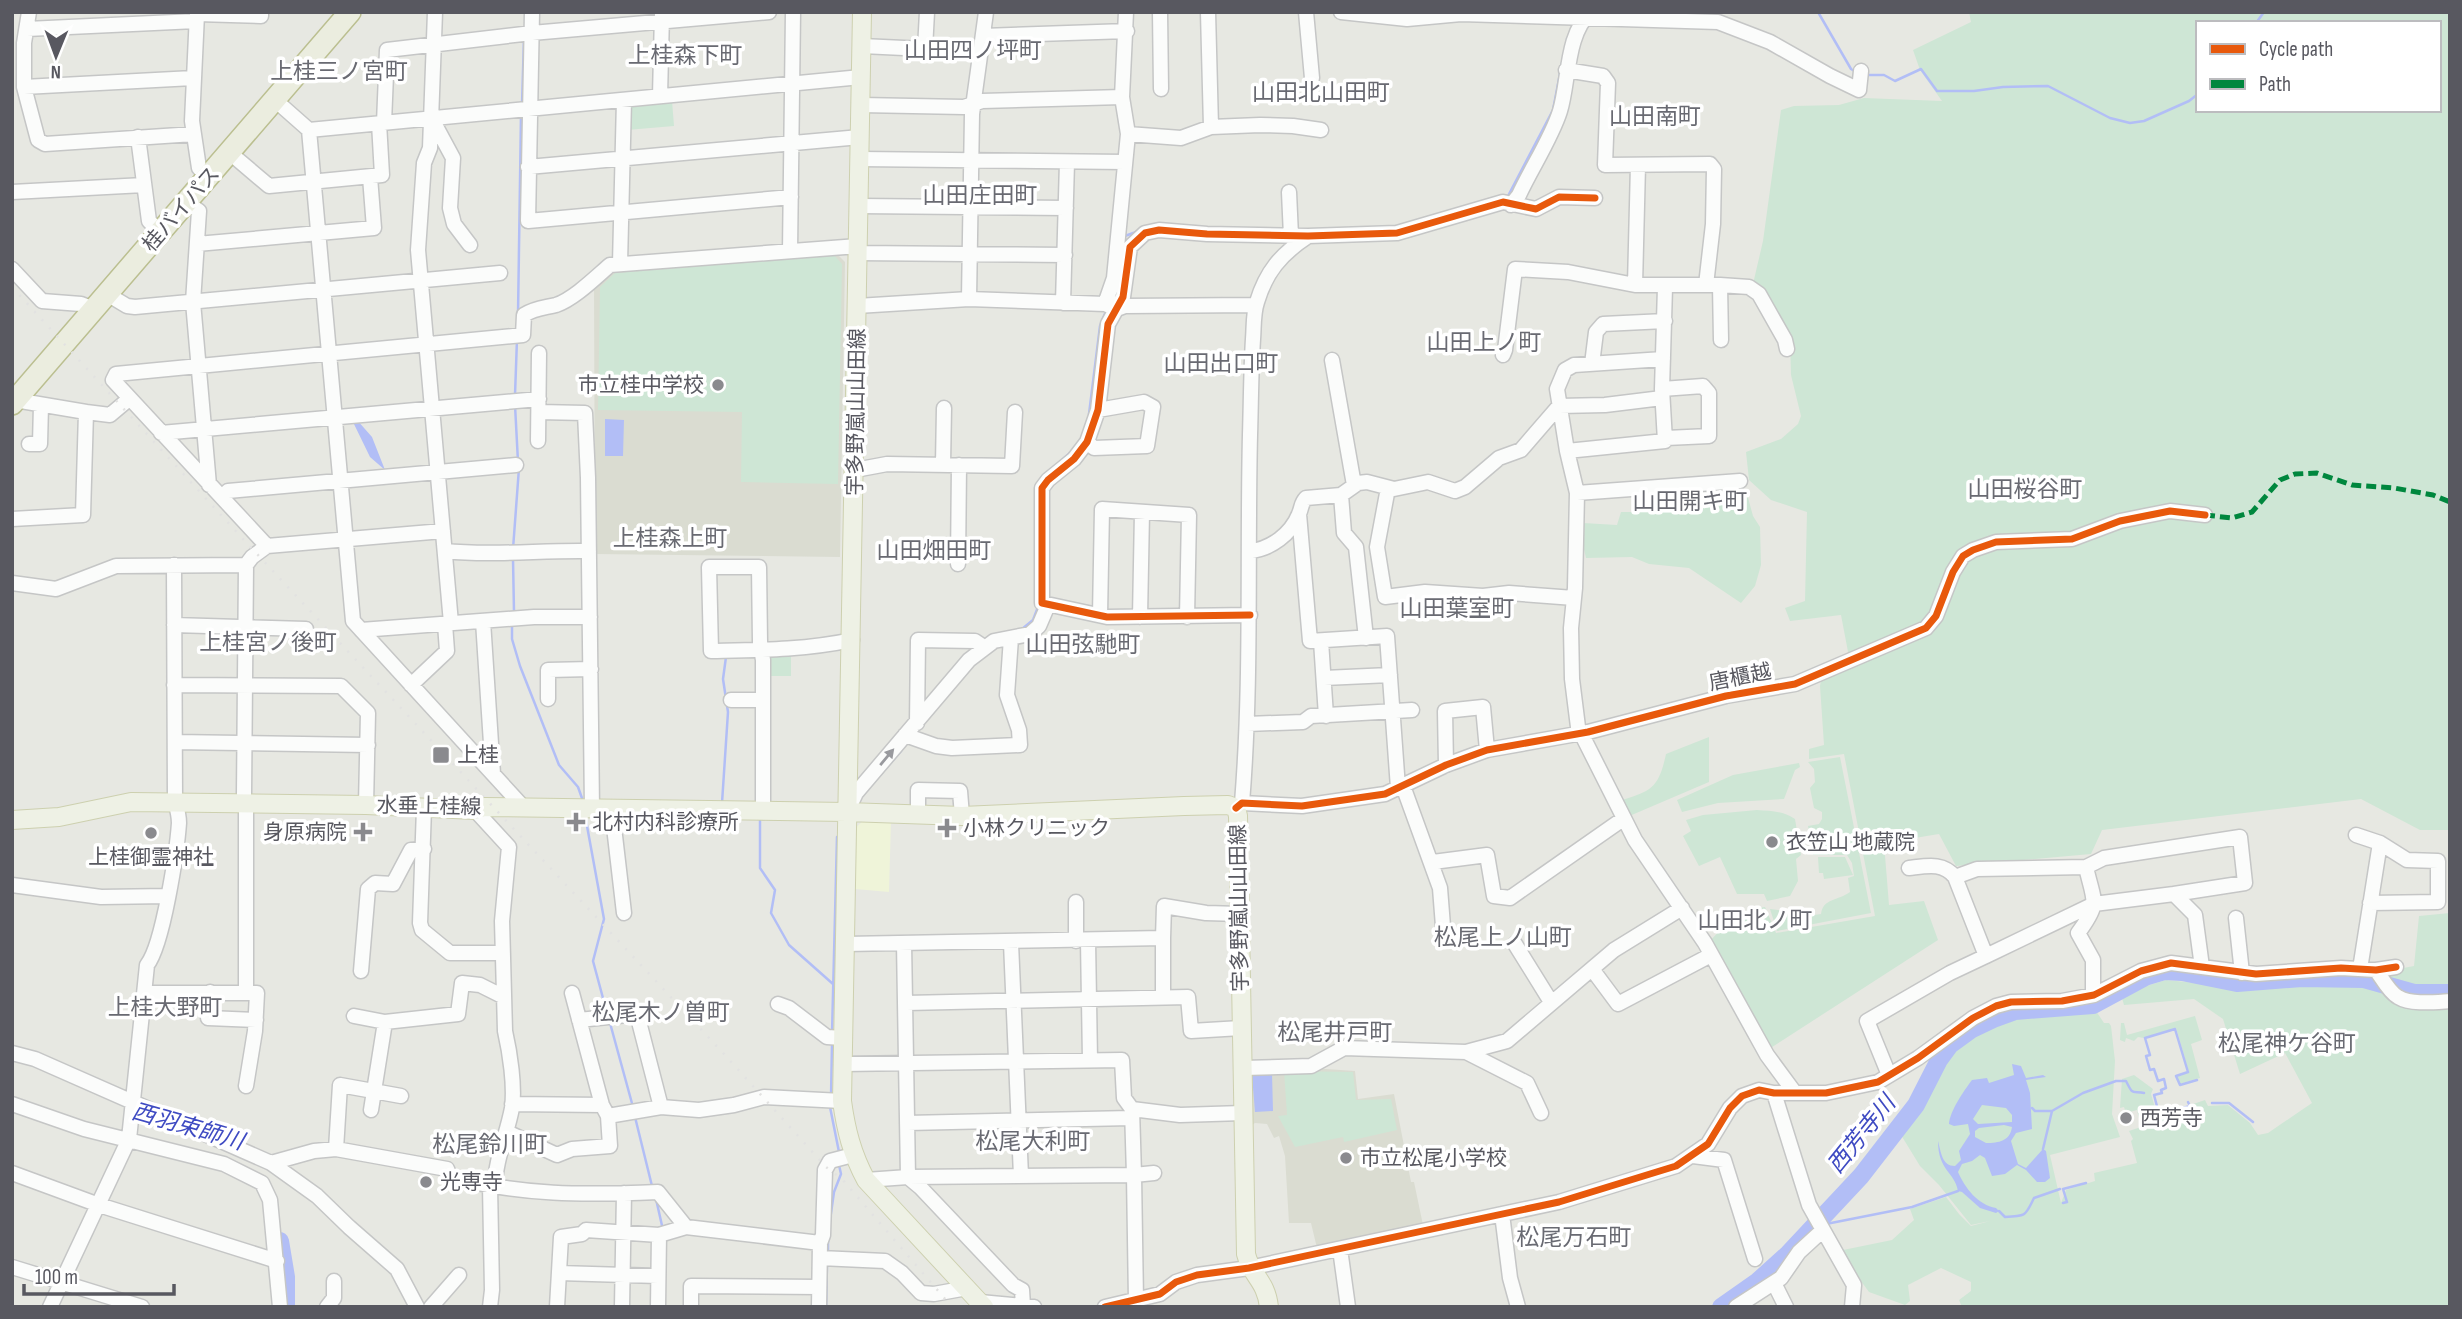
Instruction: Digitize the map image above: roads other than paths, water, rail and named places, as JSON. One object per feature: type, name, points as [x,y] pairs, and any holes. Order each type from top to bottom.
[{"type":"highway","name":"桂バイパス","points":[[14,402],[350,12]]},
{"type":"main road","name":"宇多野嵐山山田線","points":[[862,12],[846,944],[842,1064],[834,1101],[853,1155],[866,1180],[977,1299]]},
{"type":"main road","name":"水垂上桂線","points":[[12,820],[60,817],[131,802],[175,801],[475,810],[484,807],[847,812]]},
{"type":"main road","name":"宇多野嵐山山田線","points":[[847,812],[962,816],[1239,805],[1246,1254],[1249,1268],[1261,1279],[1266,1289],[1269,1307]]},
{"type":"street","points":[[29,12],[24,43],[24,87],[38,140],[45,144],[194,134]]},
{"type":"street","points":[[27,29],[197,16],[261,16],[261,12]]},
{"type":"street","points":[[411,685],[447,650],[448,624],[445,551],[418,250],[424,163],[430,148],[435,12]]},
{"type":"street","points":[[533,12],[528,221],[791,197]]},
{"type":"street","points":[[230,153],[269,186],[382,175],[381,123],[387,50],[662,17],[769,12]]},
{"type":"street","points":[[790,251],[793,12]]},
{"type":"street","points":[[862,46],[925,49],[927,12]]},
{"type":"street","points":[[969,299],[973,104],[986,12]]},
{"type":"street","points":[[1126,12],[1122,97],[1128,134],[1098,410],[1087,442],[1074,459],[1042,488],[1042,603],[1107,617],[1250,615]]},
{"type":"street","points":[[1160,12],[1161,89]]},
{"type":"street","points":[[1208,12],[1212,127]]},
{"type":"street","points":[[1306,12],[1312,78]]},
{"type":"street","points":[[1341,12],[1407,16],[1588,14],[1718,22],[1770,42],[1858,90],[1860,74]]},
{"type":"street","points":[[1511,205],[1519,195],[1560,111],[1566,70],[1576,38],[1588,14]]},
{"type":"street","points":[[197,16],[192,121],[199,167],[208,176]]},
{"type":"street","points":[[660,96],[662,17]]},
{"type":"street","points":[[983,36],[1127,31]]},
{"type":"street","points":[[1566,70],[1603,76],[1608,83],[1605,165],[1710,164],[1714,169],[1713,285],[1721,340]]},
{"type":"street","points":[[309,130],[861,77]]},
{"type":"street","points":[[24,87],[193,78]]},
{"type":"street","points":[[861,105],[964,107],[982,101],[1122,97]]},
{"type":"street","points":[[275,100],[309,130],[353,621],[524,808]]},
{"type":"street","points":[[620,264],[624,100]]},
{"type":"street","points":[[432,118],[436,131],[448,146],[453,158],[450,208],[454,223],[470,245]]},
{"type":"street","points":[[1128,134],[1181,138],[1212,127],[1293,126],[1321,130]]},
{"type":"street","points":[[138,137],[149,220],[161,233]]},
{"type":"street","points":[[528,167],[860,137]]},
{"type":"street","points":[[860,159],[1125,162]]},
{"type":"street","points":[[1063,303],[1067,162]]},
{"type":"street","points":[[1635,285],[1639,165]]},
{"type":"street","points":[[197,244],[374,228],[370,177]]},
{"type":"street","points":[[12,192],[144,185]]},
{"type":"street","points":[[1289,192],[1291,236]]},
{"type":"street","points":[[1111,307],[1123,297],[1130,247],[1145,233],[1159,230],[1308,236],[1396,233],[1503,202],[1536,209],[1559,197],[1595,198]]},
{"type":"street","points":[[186,202],[199,211],[193,302],[209,485]]},
{"type":"street","points":[[859,206],[1066,208]]},
{"type":"street","points":[[1239,805],[1247,723],[1250,615],[1248,491],[1256,305],[1269,273],[1277,262],[1287,250],[1308,236]]},
{"type":"street","points":[[267,546],[129,399],[113,380],[116,374],[523,335],[524,315],[536,308],[558,304],[590,283],[610,265],[790,251],[858,249],[1065,255]]},
{"type":"street","points":[[12,269],[42,301],[81,304],[100,302],[135,307],[500,273]]},
{"type":"street","points":[[1503,355],[1516,269],[1568,272],[1635,285],[1749,287],[1759,294],[1785,340],[1787,349]]},
{"type":"street","points":[[1665,287],[1662,393],[1666,438]]},
{"type":"street","points":[[857,306],[969,299],[1111,307],[1256,305]]},
{"type":"street","points":[[1592,364],[1596,332],[1603,324],[1665,321]]},
{"type":"street","points":[[538,441],[540,353]]},
{"type":"street","points":[[1662,359],[1574,365],[1565,370],[1557,389],[1577,493],[1571,628],[1572,679],[1578,727],[1634,840],[1682,908],[1767,1055],[1795,1093]]},
{"type":"street","points":[[1332,360],[1354,485]]},
{"type":"street","points":[[1250,551],[1261,550],[1291,530],[1306,498],[1341,495],[1354,485],[1367,482],[1394,489],[1428,482],[1455,491],[1465,488],[1499,458],[1521,450],[1559,406],[1605,405],[1703,386],[1709,393],[1709,436],[1666,438],[1665,441],[1567,451]]},
{"type":"street","points":[[14,402],[110,415],[129,399]]},
{"type":"street","points":[[1087,442],[1094,448],[1147,446],[1153,408],[1144,402],[1098,410]]},
{"type":"street","points":[[29,444],[40,444],[41,405]]},
{"type":"street","points":[[161,433],[433,408],[539,405],[585,413],[592,809]]},
{"type":"street","points":[[943,464],[944,408]]},
{"type":"street","points":[[12,519],[83,515],[86,412]]},
{"type":"street","points":[[855,470],[887,464],[1012,466],[1014,412]]},
{"type":"street","points":[[222,497],[228,491],[516,465]]},
{"type":"street","points":[[958,564],[959,465]]},
{"type":"street","points":[[1577,493],[1740,481]]},
{"type":"street","points":[[1388,488],[1377,547],[1385,597],[1425,592],[1483,596],[1509,593],[1574,598]]},
{"type":"street","points":[[1341,495],[1344,533],[1356,547],[1366,638]]},
{"type":"street","points":[[1100,615],[1102,509],[1189,515],[1187,617]]},
{"type":"street","name":"唐櫃越","points":[[1239,805],[1302,806],[1385,794],[1446,765],[1487,750],[1581,732],[1726,696],[1795,684],[1926,628],[1936,616],[1953,572],[1963,556],[1985,546],[2015,540],[2072,540],[2120,521],[2170,511],[2205,515]]},
{"type":"street","points":[[1140,617],[1142,512]]},
{"type":"street","points":[[1299,514],[1310,640],[1387,636],[1400,787],[1433,862],[1440,888],[1444,939]]},
{"type":"street","points":[[246,993],[246,565],[267,546],[443,531]]},
{"type":"street","points":[[445,551],[477,554],[535,550],[589,551]]},
{"type":"street","points":[[50,1307],[130,1135],[147,965],[153,956],[169,896],[179,820],[175,801],[174,565]]},
{"type":"street","points":[[12,583],[56,589],[116,566],[246,565]]},
{"type":"street","points":[[763,812],[763,700],[762,650],[760,642],[759,567],[709,567],[711,651],[762,650],[818,647],[852,640]]},
{"type":"street","points":[[847,812],[856,793],[936,696],[984,647],[994,641],[1030,634],[1039,626],[1048,605]]},
{"type":"street","points":[[361,630],[534,617],[590,618]]},
{"type":"street","points":[[484,621],[493,774]]},
{"type":"street","points":[[174,625],[306,629]]},
{"type":"street","points":[[905,735],[936,746],[952,748],[1020,745],[1019,730],[1007,695],[1011,638]]},
{"type":"street","points":[[916,723],[918,640],[975,641],[984,647]]},
{"type":"street","points":[[1321,641],[1326,716]]},
{"type":"street","points":[[548,699],[548,670],[591,669]]},
{"type":"street","points":[[1324,678],[1390,675]]},
{"type":"street","points":[[174,685],[341,686],[368,713],[366,805]]},
{"type":"street","points":[[731,700],[763,700]]},
{"type":"street","points":[[1446,765],[1445,712],[1483,707],[1487,750]]},
{"type":"street","points":[[1247,723],[1303,722],[1311,716],[1412,710]]},
{"type":"street","points":[[175,742],[368,745]]},
{"type":"street","points":[[918,815],[918,790],[960,791],[962,816]]},
{"type":"street","points":[[424,808],[420,923],[422,930],[450,953],[503,953]]},
{"type":"street","points":[[475,810],[509,847],[502,921],[503,997],[512,1104],[492,1187],[490,1307]]},
{"type":"street","points":[[612,810],[624,913]]},
{"type":"street","points":[[1433,862],[1487,855],[1494,896],[1510,898],[1623,819]]},
{"type":"street","points":[[2356,835],[2380,843],[2407,860],[2438,861],[2438,902],[2370,903]]},
{"type":"street","points":[[1889,1075],[1867,1021],[1986,956],[2094,904],[2245,883],[2240,837],[2104,858],[2086,867],[1977,869],[1955,877]]},
{"type":"street","points":[[2360,969],[2380,843]]},
{"type":"street","points":[[362,971],[368,889],[375,883],[394,884],[411,849],[424,849]]},
{"type":"street","points":[[1909,868],[1933,865],[1948,869],[1955,877],[1986,956]]},
{"type":"street","points":[[2086,867],[2094,911],[2078,933],[2093,960],[2093,995]]},
{"type":"street","points":[[12,885],[101,898],[169,896]]},
{"type":"street","points":[[2174,894],[2195,915],[2202,967]]},
{"type":"street","points":[[1076,902],[1089,999],[1090,1060]]},
{"type":"street","points":[[1163,997],[1164,906],[1206,913],[1240,914]]},
{"type":"street","points":[[1243,1068],[1311,1066],[1344,1048],[1466,1052],[1507,1041],[1614,950],[1682,908]]},
{"type":"street","points":[[2236,918],[2242,972]]},
{"type":"street","points":[[846,944],[1011,943],[1163,938]]},
{"type":"street","points":[[904,943],[908,1177],[1013,1285],[1022,1290],[1029,1306]]},
{"type":"street","points":[[1011,943],[1021,1176]]},
{"type":"street","points":[[1514,944],[1551,1002]]},
{"type":"street","points":[[1592,969],[1618,1003],[1711,956]]},
{"type":"street","points":[[1105,1307],[1160,1294],[1176,1282],[1197,1275],[1249,1268],[1559,1202],[1676,1166],[1708,1144],[1730,1108],[1742,1096],[1759,1090],[1774,1093],[1826,1093],[1878,1082],[1926,1054],[1973,1018],[1996,1006],[2011,1002],[2062,1001],[2093,995],[2158,965],[2171,963],[2256,974],[2396,967]]},
{"type":"street","points":[[2376,970],[2400,999],[2419,1002],[2450,1001]]},
{"type":"street","points":[[354,1016],[386,1022],[458,1014],[462,983],[480,985],[503,997]]},
{"type":"street","points":[[210,992],[208,1018],[256,1020]]},
{"type":"street","points":[[144,993],[257,993],[256,1020],[246,1086]]},
{"type":"street","points":[[507,1132],[557,1155],[572,1149],[610,1146],[605,1111],[572,993]]},
{"type":"street","points":[[906,1003],[1188,997],[1191,1031],[1241,1028]]},
{"type":"street","points":[[778,1004],[789,1008],[827,1037],[843,1038]]},
{"type":"street","points":[[579,1020],[637,1014],[661,1107]]},
{"type":"street","points":[[371,1110],[386,1022]]},
{"type":"street","points":[[1466,1052],[1527,1083],[1541,1113]]},
{"type":"street","points":[[12,1053],[35,1059],[271,1163],[317,1196],[397,1269],[417,1307]]},
{"type":"street","points":[[842,1064],[1122,1060],[1124,1098],[1132,1114],[1136,1301]]},
{"type":"street","points":[[336,1149],[340,1086],[401,1096]]},
{"type":"street","points":[[1774,1093],[1809,1205],[1854,1285],[1852,1307]]},
{"type":"street","points":[[512,1104],[605,1111],[661,1107],[699,1110],[764,1097],[834,1101]]},
{"type":"street","points":[[12,1104],[85,1129],[130,1135],[224,1164],[262,1183],[271,1200],[281,1306],[295,1307]]},
{"type":"street","points":[[907,1123],[1019,1121],[1132,1114],[1243,1113]]},
{"type":"street","points":[[271,1163],[314,1151],[336,1149],[447,1169],[450,1177],[492,1187],[564,1195],[658,1192],[687,1227]]},
{"type":"street","points":[[819,1307],[826,1167],[830,1161],[853,1155]]},
{"type":"street","points":[[1693,1156],[1724,1160],[1755,1259]]},
{"type":"street","points":[[12,1173],[99,1205],[277,1261]]},
{"type":"street","points":[[866,1180],[1154,1173]]},
{"type":"street","points":[[622,1307],[624,1193]]},
{"type":"street","points":[[1502,1214],[1510,1278],[1518,1307]]},
{"type":"street","points":[[557,1307],[561,1237],[582,1234],[586,1230],[659,1235],[687,1227],[885,1261],[902,1273],[920,1293],[1029,1306]]},
{"type":"street","points":[[1736,1307],[1781,1278],[1799,1252],[1823,1230]]},
{"type":"street","points":[[658,1307],[659,1235]]},
{"type":"street","points":[[1340,1248],[1348,1307]]},
{"type":"street","points":[[12,1267],[61,1282],[109,1302],[142,1307]]},
{"type":"street","points":[[559,1273],[658,1276]]},
{"type":"street","points":[[431,1307],[459,1275]]},
{"type":"street","points":[[327,1307],[334,1298],[334,1281]]},
{"type":"street","points":[[1773,1283],[1786,1307]]},
{"type":"street","points":[[691,1307],[691,1286],[819,1287]]},
{"type":"water","points":[[605,419],[624,420],[623,456],[605,456]]},
{"type":"water","points":[[357,420],[372,437],[385,470],[370,457],[353,422]]},
{"type":"water","points":[[2012,1064],[2021,1066],[2026,1078],[2043,1075],[2046,1077],[2026,1080],[2030,1093],[2032,1129],[2016,1133],[2011,1141],[2018,1164],[2026,1168],[2043,1149],[2046,1151],[2050,1178],[2045,1182],[2037,1182],[2017,1165],[2005,1174],[1992,1176],[1985,1158],[1980,1155],[1962,1164],[1958,1172],[1964,1184],[1978,1200],[1996,1208],[1999,1211],[1996,1213],[1980,1208],[1958,1191],[1941,1159],[1938,1141],[1947,1164],[1955,1166],[1961,1160],[1959,1151],[1970,1134],[1968,1124],[1949,1124],[1961,1096],[1972,1080],[1987,1078],[1989,1083],[2014,1075]],"holes":[[[1982,1105],[2006,1108],[2012,1115],[2012,1122],[1978,1124],[1973,1119]],[[2004,1125],[2012,1127],[2003,1140],[1986,1143],[1975,1137],[1975,1131],[1979,1128]]]},
{"type":"water","points":[[1272,1073],[1273,1111],[1255,1112],[1252,1075]]},
{"type":"waterway","points":[[1818,12],[1851,69],[1856,72]]},
{"type":"waterway","points":[[2257,21],[2264,12]]},
{"type":"waterway","points":[[1567,39],[1573,27]]},
{"type":"waterway","points":[[522,105],[524,38]]},
{"type":"waterway","points":[[1508,196],[1553,110],[1564,53]]},
{"type":"waterway","points":[[1865,75],[1884,75],[1895,81],[1921,69],[1937,91],[2048,86],[2110,118],[2130,123],[2144,121],[2196,96]]},
{"type":"waterway","points":[[518,315],[521,115]]},
{"type":"waterway","points":[[1122,237],[1139,231]]},
{"type":"waterway","points":[[1089,414],[1100,326],[1106,311]]},
{"type":"waterway","points":[[515,395],[517,339]]},
{"type":"waterway","points":[[515,405],[518,462]]},
{"type":"waterway","points":[[1061,461],[1072,451]]},
{"type":"waterway","points":[[513,549],[519,468]]},
{"type":"waterway","points":[[513,559],[514,612]]},
{"type":"waterway","points":[[1022,629],[1033,620],[1038,607]]},
{"type":"waterway","points":[[512,625],[512,639],[520,666],[559,765],[578,787],[583,801]]},
{"type":"waterway","points":[[722,803],[728,712],[723,679],[726,657]]},
{"type":"waterway","points":[[873,783],[901,751]]},
{"type":"waterway","points":[[585,815],[604,919],[593,961],[607,1013]]},
{"type":"waterway","points":[[760,818],[760,868],[775,890],[771,913],[789,945],[833,984]]},
{"type":"waterway","points":[[832,1034],[837,837]]},
{"type":"waterway","name":"西芳寺川","points":[[1721,1307],[1758,1281],[1788,1254],[1861,1176],[1916,1105],[1939,1060],[1950,1045],[1972,1029],[1993,1019],[2015,1011],[2093,1005],[2145,977],[2165,971],[2237,983],[2302,978],[2364,979],[2414,993],[2450,993]]},
{"type":"waterway","points":[[610,1023],[633,1107]]},
{"type":"waterway","points":[[2188,1102],[2190,1106],[2169,1112],[2168,1107],[2158,1110],[2154,1095],[2162,1093],[2161,1090],[2166,1088],[2164,1079],[2158,1081],[2154,1069],[2150,1070],[2146,1056],[2150,1055],[2145,1038],[2175,1029],[2188,1072],[2176,1076],[2180,1085],[2197,1080]]},
{"type":"waterway","points":[[831,1097],[832,1044]]},
{"type":"waterway","points":[[2032,1108],[2035,1111],[2052,1111],[2083,1093],[2116,1081],[2126,1081],[2133,1092],[2144,1093]]},
{"type":"waterway","points":[[2212,1103],[2229,1103],[2253,1122]]},
{"type":"waterway","points":[[830,1107],[839,1152]]},
{"type":"waterway","points":[[2043,1149],[2052,1111]]},
{"type":"waterway","points":[[635,1117],[652,1186]]},
{"type":"waterway","points":[[830,1220],[834,1192],[841,1174],[839,1165]]},
{"type":"waterway","points":[[2063,1189],[2086,1183]]},
{"type":"waterway","points":[[1999,1211],[2005,1217],[2021,1215],[2027,1212],[2034,1198],[2060,1189]]},
{"type":"waterway","points":[[2063,1189],[2067,1202],[2063,1203]]},
{"type":"waterway","points":[[1826,1224],[1912,1207],[1958,1191]]},
{"type":"waterway","points":[[656,1199],[663,1230]]},
{"type":"waterway","points":[[828,1240],[828,1254]]},
{"type":"waterway","name":"西羽束師川","points":[[280,1241],[286,1277],[286,1307]]},
{"type":"waterway","points":[[826,1307],[827,1265]]},
{"type":"railway","points":[[12,287],[826,1167],[842,1179],[952,1307]]},
{"type":"place","name":"市立桂中学校","points":[[718,385]]},
{"type":"place","name":"上桂","points":[[441,755]]},
{"type":"place","name":"北村内科診療所","points":[[576,822]]},
{"type":"place","name":"小林クリニック","points":[[947,828]]},
{"type":"place","name":"身原病院","points":[[363,832]]},
{"type":"place","name":"上桂御霊神社","points":[[151,833]]},
{"type":"place","name":"衣笠山 地蔵院","points":[[1772,842]]},
{"type":"place","name":"西芳寺","points":[[2126,1118]]},
{"type":"place","name":"市立松尾小学校","points":[[1346,1158]]},
{"type":"place","name":"光専寺","points":[[426,1182]]},
{"type":"district","name":"山田四ノ坪町","points":[[973,50]]},
{"type":"district","name":"上桂森下町","points":[[685,55]]},
{"type":"district","name":"上桂三ノ宮町","points":[[339,71]]},
{"type":"district","name":"山田北山田町","points":[[1321,92]]},
{"type":"district","name":"山田南町","points":[[1655,116]]},
{"type":"district","name":"山田庄田町","points":[[980,195]]},
{"type":"district","name":"山田上ノ町","points":[[1484,342]]},
{"type":"district","name":"山田出口町","points":[[1221,363]]},
{"type":"district","name":"山田桜谷町","points":[[2025,489]]},
{"type":"district","name":"山田開キ町","points":[[1690,501]]},
{"type":"district","name":"上桂森上町","points":[[670,538]]},
{"type":"district","name":"山田畑田町","points":[[934,550]]},
{"type":"district","name":"山田葉室町","points":[[1457,608]]},
{"type":"district","name":"上桂宮ノ後町","points":[[268,642]]},
{"type":"district","name":"山田弦馳町","points":[[1083,644]]},
{"type":"district","name":"山田北ノ町","points":[[1755,920]]},
{"type":"district","name":"松尾上ノ山町","points":[[1503,937]]},
{"type":"district","name":"上桂大野町","points":[[165,1007]]},
{"type":"district","name":"松尾木ノ曽町","points":[[661,1012]]},
{"type":"district","name":"松尾井戸町","points":[[1335,1032]]},
{"type":"district","name":"松尾神ケ谷町","points":[[2287,1043]]},
{"type":"district","name":"松尾大利町","points":[[1033,1141]]},
{"type":"district","name":"松尾鈴川町","points":[[490,1144]]},
{"type":"district","name":"松尾万石町","points":[[1574,1237]]}]
